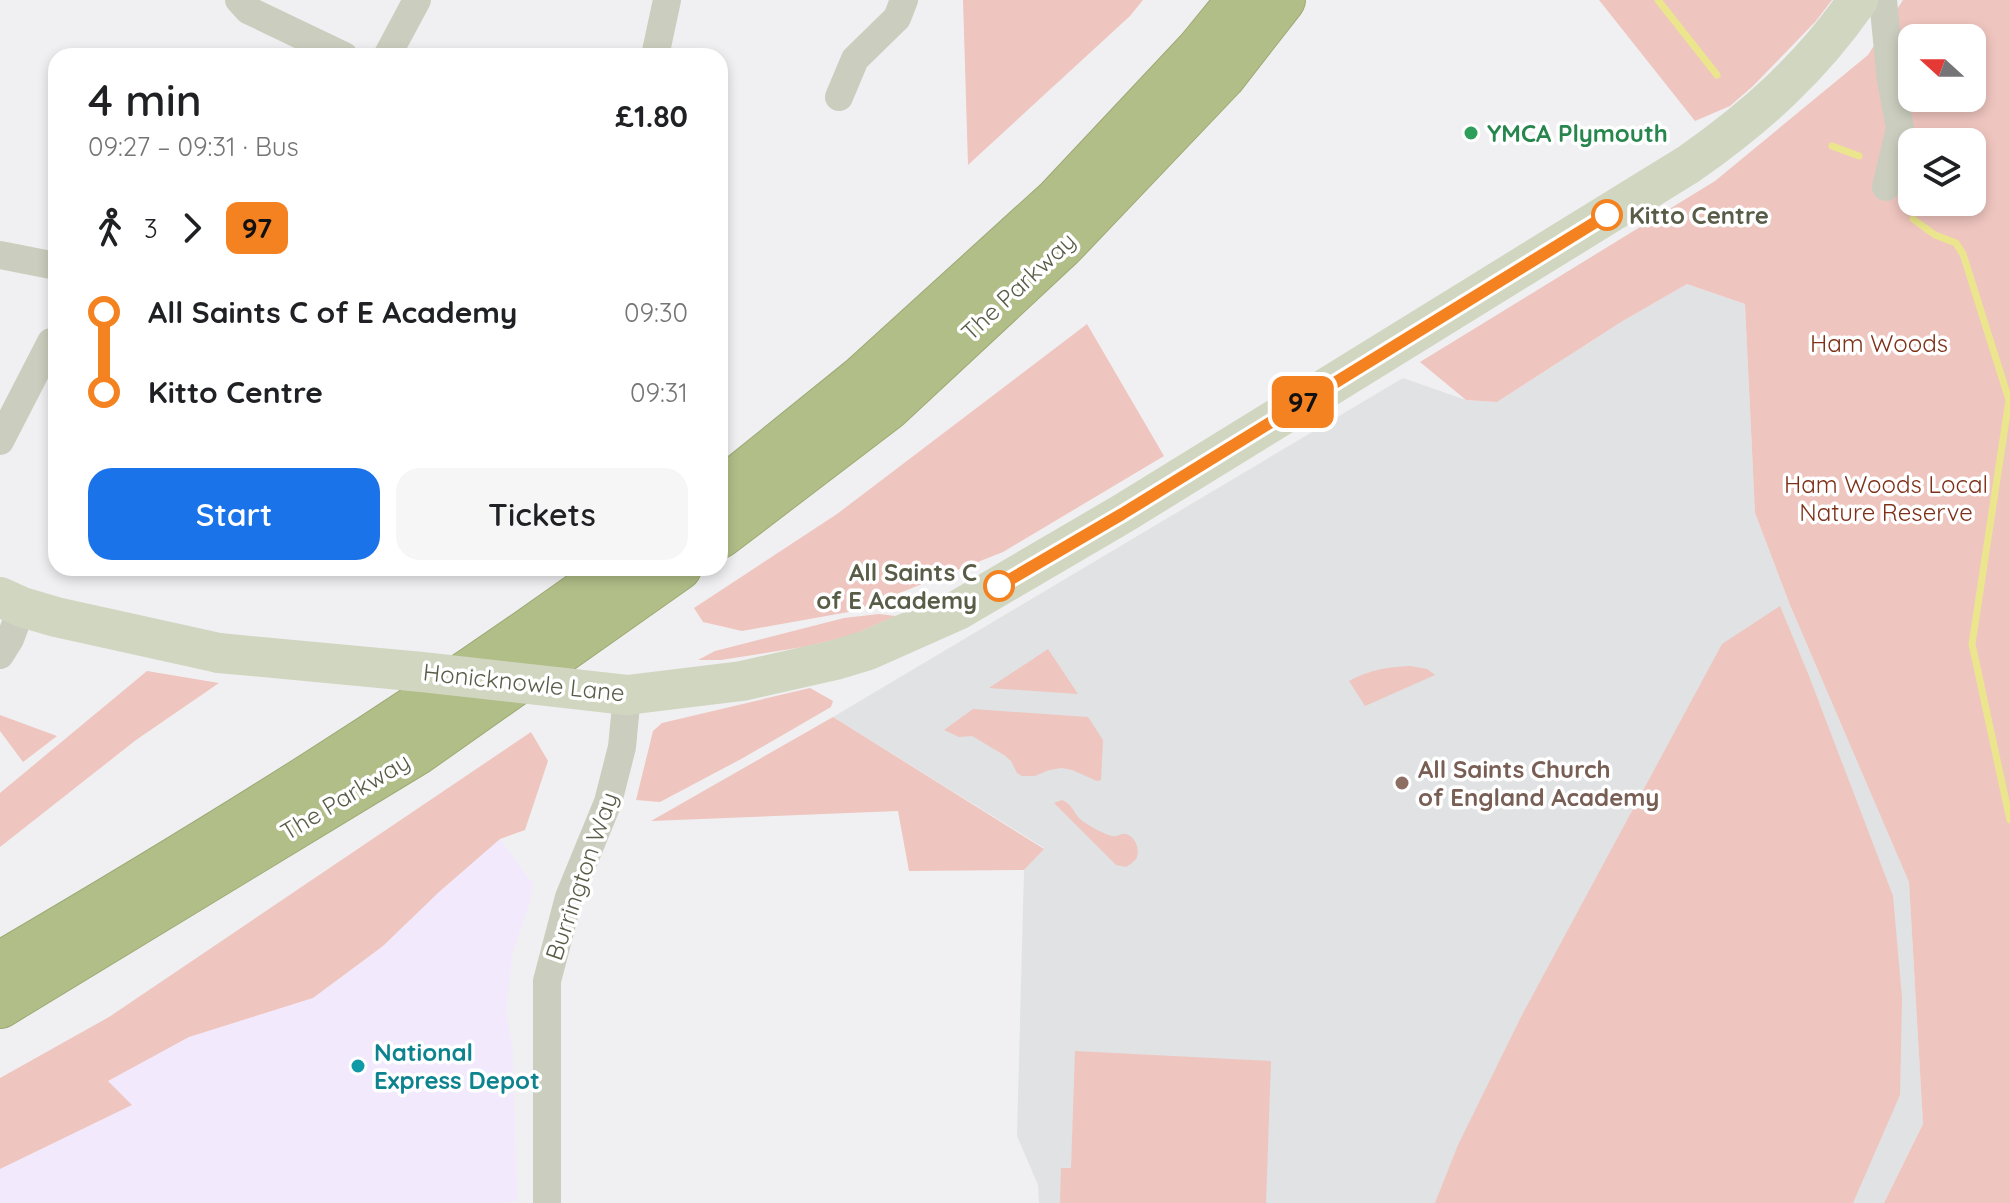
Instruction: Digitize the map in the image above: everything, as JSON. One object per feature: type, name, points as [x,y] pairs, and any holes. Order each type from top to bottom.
[{"type":"highway","name":"The Parkway","points":[[728,486],[860,379],[1057,200],[1199,49],[1239,0]]},
{"type":"highway","name":"The Parkway","points":[[728,530],[888,408],[1062,246],[1223,77],[1283,0]]},
{"type":"highway","name":"The Parkway","points":[[0,964],[143,881],[445,688],[605,576]]},
{"type":"highway","name":"The Parkway","points":[[0,1006],[418,752],[668,576]]},
{"type":"street","points":[[239,0],[248,10],[327,48]]},
{"type":"street","points":[[391,48],[417,0]]},
{"type":"street","points":[[657,48],[667,0]]},
{"type":"street","points":[[839,97],[855,59],[897,18],[904,0]]},
{"type":"street","name":"Honicknowle Lane","points":[[11,602],[56,617],[219,653],[627,695],[742,681],[868,650],[958,610],[1122,514],[1689,164],[1722,141],[1786,87],[1844,21],[1858,0]]},
{"type":"street","points":[[1883,0],[1891,80],[1900,128],[1886,187]]},
{"type":"street","points":[[0,255],[48,264]]},
{"type":"street","points":[[0,441],[48,348]]},
{"type":"street","points":[[0,655],[10,639],[11,602]]},
{"type":"street","name":"Burrington Way","points":[[547,1203],[547,981],[569,897],[608,802],[622,747],[627,695]]},
{"type":"shaded area","name":"All Saints Church of England Academy","points":[[1687,284],[1745,304],[1755,513],[1790,605],[1909,881],[1923,1124],[1884,1203],[1039,1203],[1038,1185],[1017,1136],[1024,870],[1044,848],[833,717],[1403,378],[1466,400],[1497,402],[1621,322]]},
{"type":"shaded area","points":[[500,839],[533,884],[513,952],[506,1011],[513,1048],[517,1201],[0,1203],[0,1169],[132,1105],[107,1081],[189,1037],[313,998],[383,946]]},
{"type":"green space","points":[[963,0],[1143,0],[1130,16],[968,165]]},
{"type":"green space","points":[[1599,0],[1832,0],[1816,21],[1753,86],[1730,106],[1695,121]]},
{"type":"green space","name":"Ham Woods","points":[[1903,0],[2010,0],[2010,1203],[1884,1203],[1923,1124],[1909,882],[1790,605],[1755,513],[1745,304],[1687,284],[1621,322],[1497,402],[1466,400],[1420,362],[1715,181],[1868,55]]},
{"type":"green space","points":[[1087,324],[1164,456],[1003,552],[854,611],[742,631],[703,622],[694,608],[837,514]]},
{"type":"green space","points":[[1780,606],[1893,896],[1902,998],[1900,1095],[1853,1203],[1435,1203],[1458,1145],[1522,1015],[1722,644]]},
{"type":"green space","points":[[879,614],[896,616],[850,636],[803,647],[721,660],[698,660],[715,651],[844,618]]},
{"type":"green space","points":[[1048,649],[1078,694],[989,688]]},
{"type":"green space","points":[[1410,666],[1427,669],[1435,675],[1365,706],[1349,681],[1378,670]]},
{"type":"green space","points":[[147,671],[219,683],[136,740],[0,847],[0,793]]},
{"type":"green space","points":[[810,688],[833,701],[831,707],[660,802],[636,800],[653,731],[662,723]]},
{"type":"green space","points":[[973,709],[1088,717],[1103,740],[1101,780],[1062,768],[1035,776],[1022,776],[1004,755],[972,736],[959,737],[944,730]]},
{"type":"green space","points":[[0,715],[57,736],[23,762],[0,731]]},
{"type":"green space","points":[[833,717],[1044,849],[1024,870],[909,871],[898,811],[651,821]]},
{"type":"green space","points":[[531,732],[548,761],[525,830],[500,839],[383,946],[313,998],[189,1037],[108,1081],[132,1105],[0,1169],[0,1078],[109,1017]]},
{"type":"green space","points":[[1062,800],[1081,820],[1098,830],[1112,836],[1125,834],[1132,837],[1137,847],[1135,860],[1126,867],[1116,865],[1054,803]]},
{"type":"green space","points":[[1075,1051],[1271,1061],[1266,1203],[1060,1203],[1061,1168],[1071,1168]]},
{"type":"waterway","points":[[1658,0],[1717,75]]},
{"type":"waterway","points":[[1832,146],[1859,156]]},
{"type":"waterway","points":[[1913,219],[1935,235],[1956,243],[1963,254],[2009,400],[1972,644],[2010,820]]},
{"type":"bus line","name":"97","points":[[999,586],[1122,514],[1607,215]]},
{"type":"place","name":"YMCA Plymouth","points":[[1471,133]]},
{"type":"place","name":"Kitto Centre","points":[[1607,215]]},
{"type":"place","name":"All Saints C of E Academy","points":[[999,586]]},
{"type":"place","name":"All Saints Church of England Academy","points":[[1402,783]]},
{"type":"place","name":"National Express Depot","points":[[358,1066]]},
{"type":"park label","name":"Ham Woods Local Nature Reserve","points":[[1886,498]]}]
